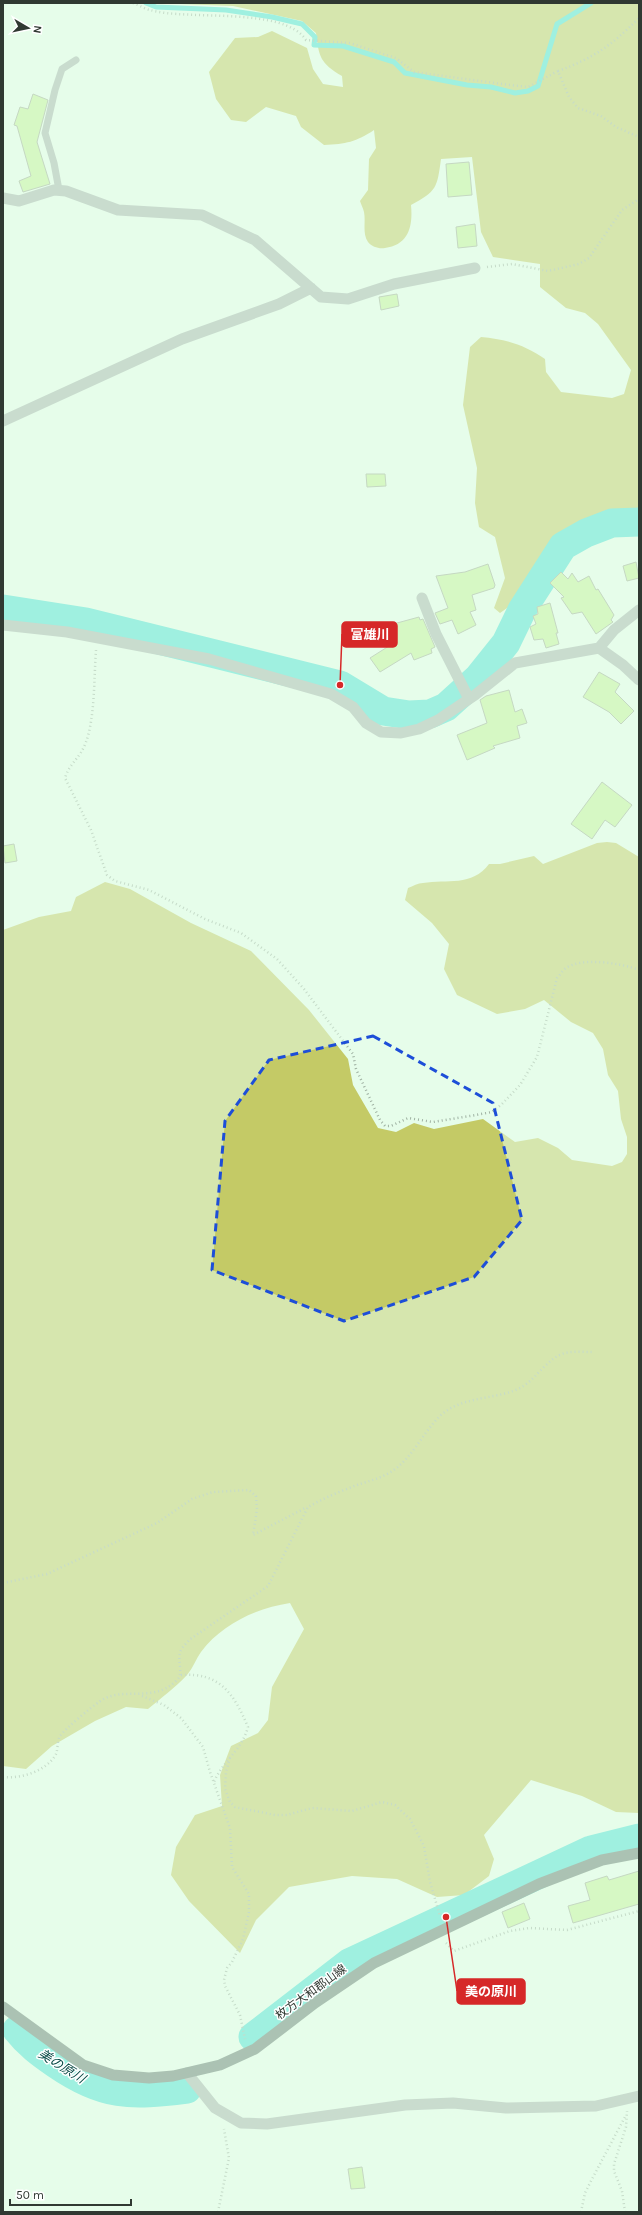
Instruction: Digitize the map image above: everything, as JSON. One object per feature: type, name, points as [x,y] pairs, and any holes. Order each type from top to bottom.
[{"type":"main road","name":"枚方大和郡山線","points":[[3,2007],[83,2065],[113,2076],[149,2078],[220,2065],[255,2049],[316,2003],[374,1963],[539,1884],[602,1860],[639,1852]]},
{"type":"street","points":[[3,198],[19,201],[54,190],[59,190],[66,191],[118,210],[202,215],[255,240],[321,298],[348,299],[394,284],[475,268]]},
{"type":"street","points":[[3,421],[182,339],[279,304],[311,288]]},
{"type":"street","points":[[422,598],[436,634],[469,699]]},
{"type":"street","points":[[3,625],[98,638],[209,659],[331,694],[353,707],[366,723],[381,732],[401,734],[419,729],[438,720],[469,699],[515,663],[599,648],[614,630],[639,610]]},
{"type":"street","points":[[599,648],[623,665],[639,680]]},
{"type":"street","points":[[187,2072],[215,2108],[242,2123],[267,2124],[406,2105],[453,2103],[506,2108],[596,2106],[639,2096]]},
{"type":"lane","points":[[59,190],[54,163],[45,133],[55,90],[62,70],[76,60]]},
{"type":"path","points":[[133,3],[150,10],[178,14],[250,18],[282,24],[300,31],[306,40],[350,42],[396,58],[414,72],[528,87],[558,71],[582,62],[604,50],[639,18]]},
{"type":"path","points":[[558,71],[569,97],[578,108],[601,116],[616,127],[639,137]]},
{"type":"path","points":[[475,268],[512,264],[548,271],[580,264],[589,258],[622,210],[639,199]]},
{"type":"path","points":[[98,638],[86,741],[78,758],[67,770],[65,778],[68,788],[91,830],[107,874],[116,881],[149,890],[205,919],[241,933],[278,959],[304,989],[353,1054],[356,1069],[380,1120],[385,1126],[391,1126],[408,1118],[433,1122],[492,1112],[520,1085],[537,1057],[557,978],[566,968],[576,964],[599,961],[639,970]]},
{"type":"path","points":[[3,1583],[47,1574],[157,1523],[192,1499],[213,1492],[249,1490],[256,1496],[258,1508],[252,1534],[320,1500],[389,1473],[412,1452],[421,1438],[441,1415],[453,1407],[468,1401],[519,1389],[532,1381],[547,1366],[565,1353],[593,1352]]},
{"type":"path","points":[[3,1777],[19,1777],[37,1771],[50,1762],[56,1752],[60,1737],[101,1701],[109,1696],[140,1695],[163,1690],[177,1681],[181,1675],[178,1660],[181,1650],[189,1640],[268,1586],[308,1507]]},
{"type":"path","points":[[181,1675],[196,1674],[208,1677],[224,1688],[235,1700],[248,1727],[238,1750],[218,1771],[214,1782]]},
{"type":"path","points":[[140,1695],[164,1705],[181,1718],[203,1747],[230,1828],[232,1867],[249,1894],[249,1912],[246,1927],[237,1953],[227,1968],[224,1980],[225,1986],[240,2015],[247,2052]]},
{"type":"path","points":[[230,1758],[226,1772],[225,1788],[230,1802],[235,1807],[276,1815],[287,1815],[312,1808],[352,1811],[382,1802],[395,1805],[410,1819],[424,1846],[430,1882],[442,1930],[447,1946],[454,1951],[510,1931],[529,1928],[567,1930],[639,1911]]},
{"type":"path","points":[[625,2212],[622,2191],[614,2171],[614,2164],[626,2127],[626,2099]]},
{"type":"path","points":[[215,2108],[225,2132],[229,2158],[218,2212]]},
{"type":"path","points":[[581,2212],[585,2193],[627,2113]]},
{"type":"highlighted area","points":[[373,1036],[493,1103],[522,1220],[474,1277],[344,1321],[212,1270],[225,1121],[269,1060]]},
{"type":"green space","points":[[153,3],[639,3],[639,515],[625,515],[577,527],[546,548],[526,589],[513,604],[500,613],[494,608],[505,578],[495,537],[479,527],[475,503],[477,468],[463,405],[470,347],[481,337],[498,339],[522,346],[545,359],[546,372],[561,392],[612,398],[624,394],[631,370],[598,324],[585,313],[566,308],[540,287],[540,264],[493,257],[481,232],[472,157],[441,159],[437,183],[434,188],[426,196],[411,205],[410,227],[404,239],[393,246],[378,248],[370,244],[366,239],[364,212],[360,201],[368,190],[369,159],[376,148],[374,130],[350,142],[324,145],[301,127],[296,116],[266,107],[246,122],[231,120],[216,99],[209,72],[235,38],[258,37],[272,31],[307,48],[313,69],[323,84],[343,87],[342,76],[329,67],[322,59],[318,48],[316,33],[302,21],[233,6]]},
{"type":"green space","points":[[597,843],[616,843],[639,857],[639,1813],[616,1812],[582,1796],[531,1780],[484,1835],[494,1859],[489,1876],[464,1895],[437,1897],[397,1879],[352,1876],[289,1887],[256,1920],[240,1953],[189,1901],[171,1875],[176,1847],[195,1815],[222,1806],[220,1775],[231,1746],[258,1733],[268,1720],[272,1687],[304,1629],[290,1603],[278,1605],[253,1613],[219,1633],[201,1652],[187,1675],[173,1689],[148,1709],[126,1707],[95,1721],[52,1746],[26,1769],[3,1766],[3,930],[39,917],[71,911],[76,897],[105,882],[130,889],[191,923],[251,951],[309,1010],[348,1059],[353,1085],[378,1128],[396,1132],[414,1123],[434,1129],[483,1119],[515,1142],[538,1138],[558,1148],[572,1160],[612,1166],[622,1162],[627,1154],[627,1137],[621,1119],[618,1091],[608,1075],[603,1049],[593,1033],[571,1022],[544,1000],[525,1009],[497,1014],[457,995],[444,969],[449,944],[432,923],[405,900],[408,888],[419,884],[459,881],[475,876],[489,864],[500,864],[534,856],[543,864]]},
{"type":"building","points":[[33,94],[48,100],[37,142],[50,184],[23,192],[19,181],[31,176],[17,126],[14,125],[20,107],[28,109]]},
{"type":"building","points":[[469,162],[472,195],[448,197],[446,164]]},
{"type":"building","points":[[475,224],[477,246],[458,248],[456,227]]},
{"type":"building","points":[[397,294],[399,306],[381,310],[379,297]]},
{"type":"building","points":[[366,474],[385,474],[386,486],[367,487]]},
{"type":"building","points":[[636,562],[639,578],[627,581],[623,566]]},
{"type":"building","points":[[488,564],[495,585],[494,588],[472,595],[476,610],[470,612],[476,625],[458,634],[452,620],[440,624],[435,613],[448,608],[436,576],[465,572]]},
{"type":"building","points":[[561,572],[568,579],[572,573],[578,582],[589,576],[596,590],[598,589],[614,615],[611,620],[613,622],[596,634],[582,612],[572,614],[561,598],[564,597],[550,583]]},
{"type":"building","points":[[550,603],[558,633],[556,633],[559,644],[546,648],[543,639],[534,640],[530,627],[536,624],[533,616],[538,614],[537,607]]},
{"type":"building","points":[[419,617],[420,620],[423,619],[435,647],[431,649],[432,653],[414,660],[411,653],[380,672],[370,658],[389,646],[384,632],[387,630],[386,626]]},
{"type":"building","points":[[599,672],[620,684],[615,692],[634,711],[621,724],[609,712],[583,697]]},
{"type":"building","points":[[509,690],[515,712],[522,709],[527,723],[517,726],[520,738],[493,746],[495,748],[467,760],[457,735],[487,723],[480,700],[486,696]]},
{"type":"building","points":[[602,782],[632,805],[615,827],[605,820],[592,839],[571,824]]},
{"type":"building","points":[[14,844],[17,861],[5,863],[3,846]]},
{"type":"building","points":[[639,1871],[639,1904],[573,1923],[568,1906],[590,1900],[585,1883],[607,1876],[609,1880]]},
{"type":"building","points":[[524,1903],[530,1919],[508,1928],[502,1912]]},
{"type":"building","points":[[362,2167],[365,2188],[351,2189],[348,2169]]},
{"type":"waterway","points":[[146,3],[156,7],[226,10],[272,17],[302,24],[315,37],[314,45],[343,46],[394,62],[405,73],[467,85],[491,87],[515,93],[528,91],[538,86],[557,24],[591,3]]},
{"type":"waterway","points":[[3,609],[86,622],[340,685],[383,711],[409,715],[430,714],[446,707],[478,678],[506,643],[522,610],[563,546],[586,533],[612,523],[639,522]]},
{"type":"waterway","name":"美の原川","points":[[253,2037],[349,1963],[591,1850],[639,1838]]},
{"type":"waterway","name":"美の原川","points":[[17,2030],[25,2040],[45,2056],[73,2075],[89,2083],[118,2092],[133,2093],[187,2089]]},
{"type":"place","name":"富雄川","points":[[340,685]]},
{"type":"place","name":"美の原川","points":[[446,1917]]}]
